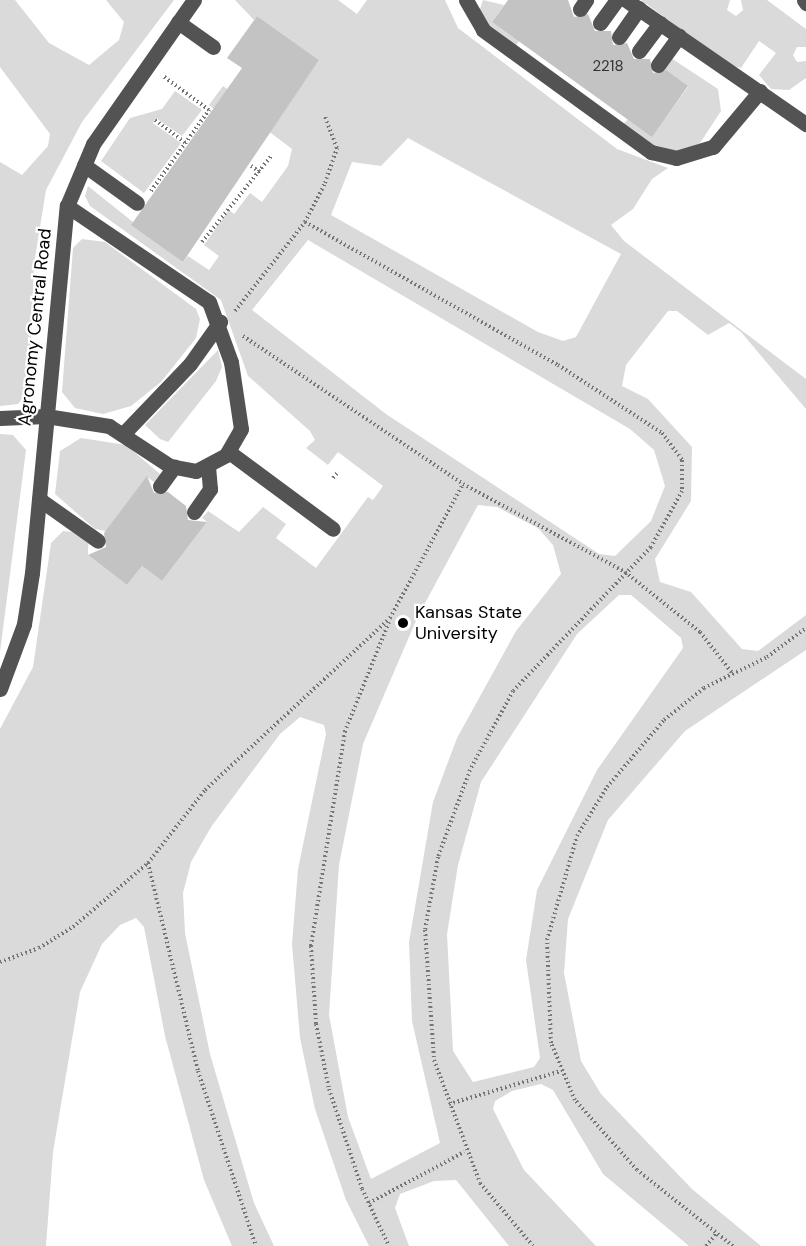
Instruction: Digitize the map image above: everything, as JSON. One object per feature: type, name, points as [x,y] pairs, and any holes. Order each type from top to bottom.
[{"type":"street","name":"Agronomy Central Road","points":[[0,689],[24,624],[39,499],[67,206],[84,165],[194,0]]},
{"type":"street","points":[[466,0],[473,21],[523,52],[581,94],[598,107],[613,128],[651,152],[676,158],[696,154],[713,147],[760,92]]},
{"type":"street","points":[[600,23],[617,0]]},
{"type":"street","points":[[619,37],[632,4],[760,92],[804,117]]},
{"type":"street","points":[[178,22],[213,47]]},
{"type":"street","points":[[639,51],[660,23]]},
{"type":"street","points":[[658,65],[679,36]]},
{"type":"street","points":[[613,128],[622,115]]},
{"type":"street","points":[[84,165],[137,203]]},
{"type":"street","points":[[0,418],[46,416],[124,433],[174,467],[208,468],[229,452],[243,412],[220,322],[209,302],[192,286],[67,206]]},
{"type":"street","points":[[124,433],[190,364],[220,322]]},
{"type":"street","points":[[229,452],[333,529]]},
{"type":"street","points":[[160,486],[174,467]]},
{"type":"street","points":[[194,512],[210,489],[208,468]]},
{"type":"street","points":[[39,499],[98,541]]},
{"type":"path","points":[[137,203],[186,143],[209,110],[160,74]]},
{"type":"path","points":[[325,116],[337,148],[305,222],[239,308],[220,322],[279,356],[463,484],[625,572],[700,632],[733,674]]},
{"type":"path","points":[[155,120],[186,143]]},
{"type":"path","points":[[201,242],[272,155]]},
{"type":"path","points":[[251,166],[260,172]]},
{"type":"path","points":[[305,222],[558,365],[662,433],[682,460],[682,491],[666,525],[513,691],[470,770],[438,857],[425,930],[427,1010],[434,1060],[464,1152],[480,1183],[532,1246]]},
{"type":"path","points":[[389,1246],[369,1203],[329,1089],[316,1024],[311,946],[324,837],[345,731],[390,618],[463,484]]},
{"type":"path","points":[[0,962],[39,948],[73,927],[148,863],[205,790],[390,618]]},
{"type":"path","points":[[733,1246],[638,1170],[575,1100],[561,1071],[550,1033],[547,940],[577,836],[607,787],[664,720],[704,687],[733,674],[806,628]]},
{"type":"path","points":[[148,863],[198,1071],[256,1246]]},
{"type":"path","points":[[449,1104],[561,1071]]},
{"type":"path","points":[[369,1203],[464,1152]]},
{"type":"path","points":[[706,1246],[717,1233]]},
{"type":"shaded area","points":[[0,0],[15,0],[49,43],[89,65],[119,40],[124,22],[106,0],[174,0],[82,122],[46,190],[34,264],[29,391],[18,404],[0,406],[0,162],[22,175],[48,146],[50,134],[0,67]]},
{"type":"shaded area","points":[[235,0],[338,0],[357,14],[367,0],[445,0],[458,28],[617,149],[668,168],[652,179],[633,209],[611,225],[624,241],[806,379],[806,409],[741,332],[729,323],[708,335],[677,311],[668,311],[626,365],[622,386],[648,399],[692,447],[691,501],[655,559],[660,582],[691,592],[742,649],[758,651],[806,615],[806,650],[685,731],[608,820],[568,919],[564,973],[581,1061],[601,1094],[692,1189],[761,1246],[689,1246],[603,1174],[553,1090],[541,1084],[512,1091],[495,1101],[493,1109],[524,1170],[596,1246],[509,1246],[456,1180],[434,1181],[400,1194],[395,1208],[409,1246],[369,1246],[346,1200],[315,1109],[300,1038],[292,944],[298,869],[326,734],[324,725],[300,717],[280,734],[211,827],[191,862],[183,893],[185,933],[210,1054],[254,1203],[274,1246],[232,1246],[204,1180],[165,1036],[144,927],[136,918],[120,925],[102,944],[80,992],[53,1152],[46,1246],[0,1246],[0,729],[33,667],[51,543],[63,531],[72,532],[88,543],[88,555],[127,585],[142,566],[162,581],[207,522],[202,518],[208,511],[239,532],[263,507],[286,524],[276,538],[316,568],[368,497],[373,500],[383,486],[338,452],[328,465],[306,448],[315,440],[310,431],[248,376],[221,300],[90,206],[85,196],[88,186],[183,262],[188,256],[209,270],[219,256],[204,245],[229,210],[234,214],[250,193],[262,202],[288,166],[292,149],[223,97],[214,109],[209,105],[223,86],[275,123],[319,60],[257,16],[254,20]],"holes":[[[408,138],[621,254],[576,337],[563,341],[538,332],[331,215],[352,162],[381,166]],[[308,240],[630,429],[654,450],[665,486],[651,521],[615,556],[599,554],[386,414],[252,310]],[[478,505],[497,507],[538,528],[553,545],[561,574],[516,631],[457,738],[433,802],[409,942],[412,1021],[440,1143],[371,1179],[348,1117],[329,1015],[339,865],[363,744],[418,616]],[[619,595],[631,595],[681,638],[683,648],[597,770],[537,890],[526,960],[540,1058],[534,1067],[473,1082],[453,1051],[447,934],[458,865],[481,782],[577,634]]]},
{"type":"shaded area","points":[[483,0],[504,5],[492,22],[519,41],[514,49],[476,21]]},
{"type":"shaded area","points":[[641,0],[730,0],[727,10],[736,16],[743,10],[741,0],[767,0],[806,29],[806,47],[797,47],[793,55],[797,62],[806,61],[806,78],[789,90],[771,89],[759,75],[776,53],[759,41],[741,68],[730,65]]},
{"type":"shaded area","points":[[671,58],[718,89],[721,111],[700,143],[686,150],[654,151],[622,125],[628,119],[652,136],[688,87],[664,69]]},
{"type":"shaded area","points":[[175,91],[202,110],[182,136],[156,118],[153,123],[181,143],[144,193],[101,161],[130,118],[162,109]]},
{"type":"shaded area","points":[[82,239],[105,242],[196,309],[200,319],[196,338],[161,382],[131,406],[103,414],[75,408],[62,392],[73,248]]},
{"type":"shaded area","points":[[218,350],[222,367],[216,381],[168,442],[160,439],[145,425]]},
{"type":"shaded area","points":[[0,434],[13,435],[26,450],[0,652]]},
{"type":"shaded area","points":[[81,438],[126,445],[160,474],[154,482],[147,477],[106,531],[95,529],[55,494],[60,451]]},
{"type":"building","points":[[508,0],[568,0],[574,17],[588,14],[595,31],[611,31],[613,45],[627,43],[634,59],[650,59],[653,73],[666,70],[688,86],[652,137],[492,22]]},
{"type":"building","points":[[257,16],[319,60],[183,262],[131,225],[242,68],[227,58]]},
{"type":"building","points":[[147,476],[154,493],[168,492],[186,506],[188,520],[207,522],[162,581],[142,566],[127,585],[88,555],[106,547],[104,533]]},
{"type":"place","name":"Kansas State University","points":[[403,623]]}]
